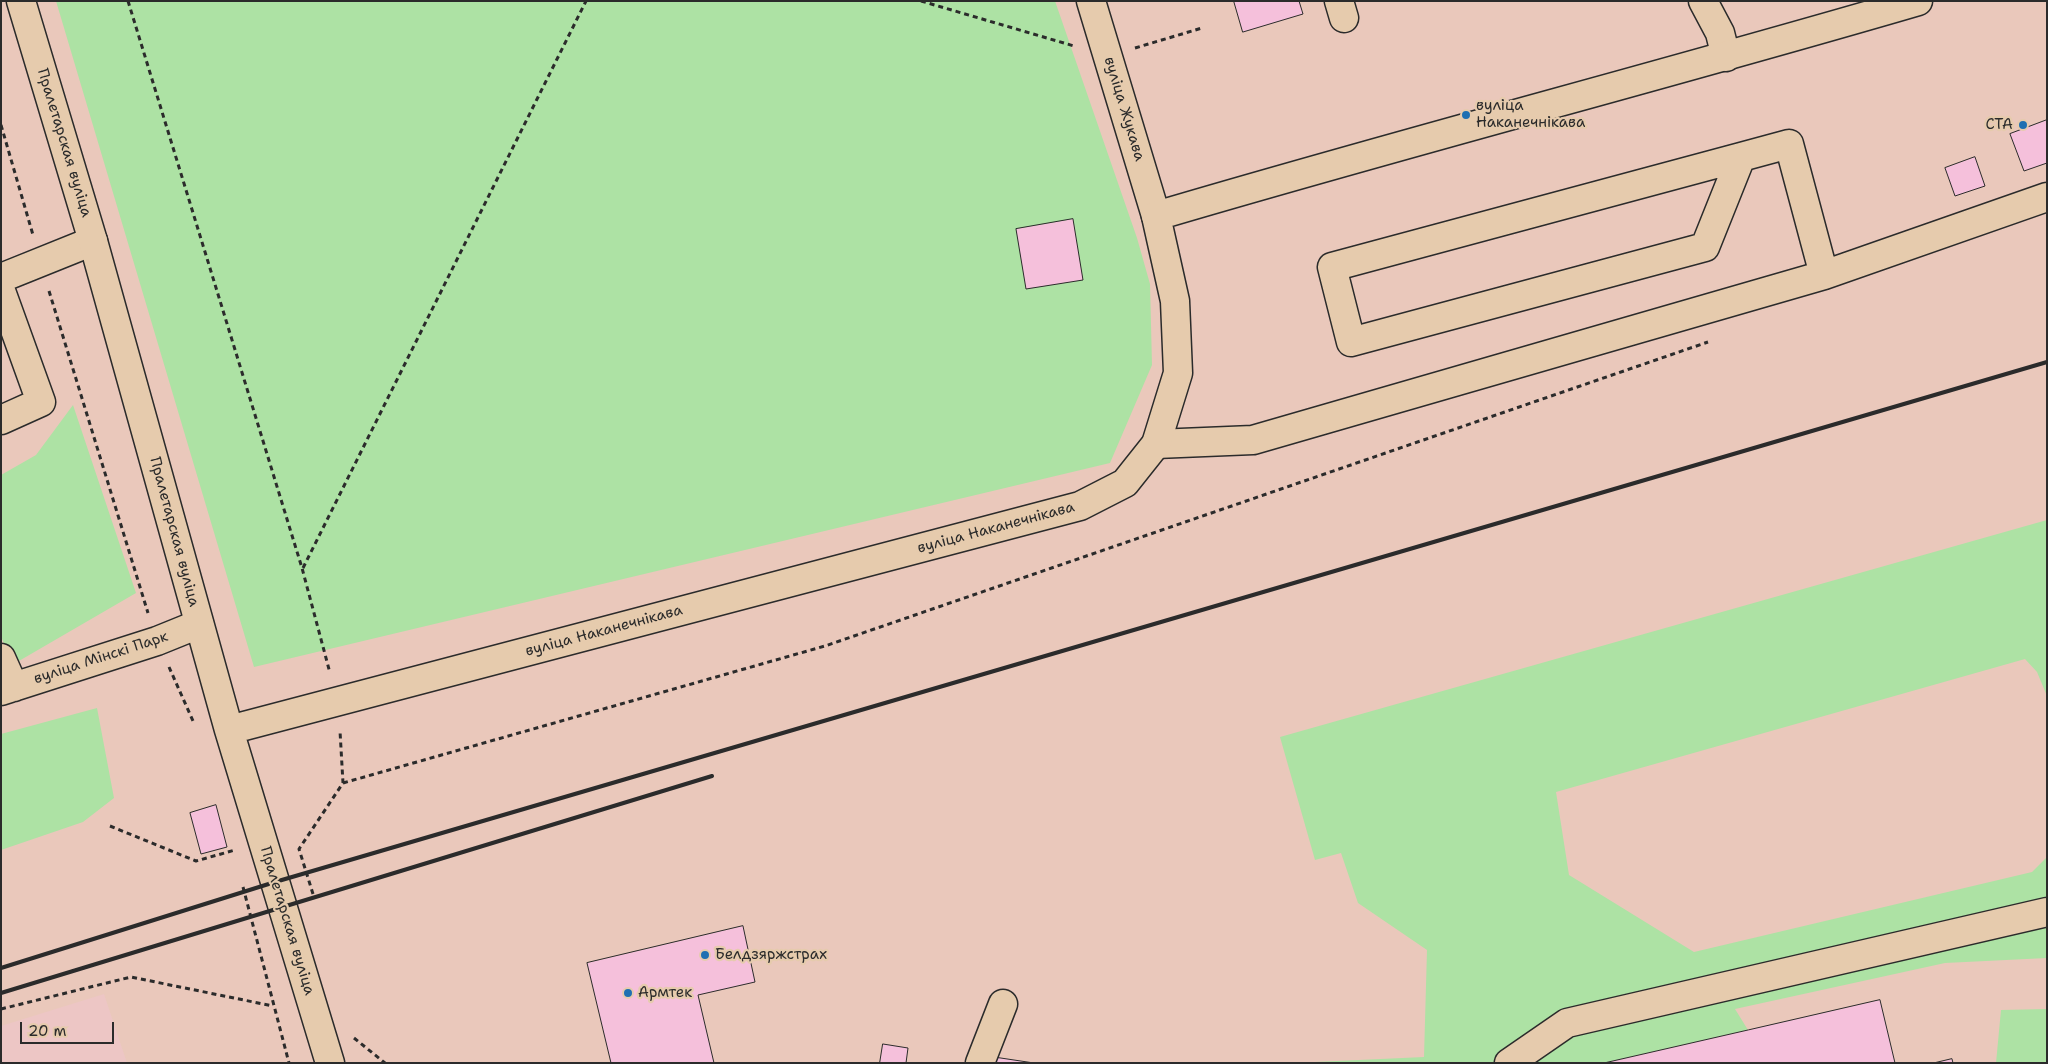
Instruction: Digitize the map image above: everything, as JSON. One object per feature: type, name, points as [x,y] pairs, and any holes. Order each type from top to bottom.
[{"type":"main road","name":"Пралетарская вуліца","points":[[21,1],[93,241],[229,730],[330,1063]]},
{"type":"main road","name":"вуліца Жукава","points":[[1091,1],[1156,216]]},
{"type":"main road","points":[[1703,1],[1720,33],[1726,57]]},
{"type":"main road","points":[[1156,216],[1285,178],[1726,57],[1918,1]]},
{"type":"main road","points":[[1741,157],[1706,248],[1351,342],[1332,267],[1789,144],[1824,276]]},
{"type":"main road","points":[[1156,444],[1252,440],[1824,276],[2047,197]]},
{"type":"main road","name":"вуліца Наканечнікава","points":[[229,730],[1080,506],[1125,483],[1156,444],[1178,373],[1175,301],[1156,216]]},
{"type":"main road","points":[[1,278],[93,241]]},
{"type":"main road","points":[[1,292],[6,319],[41,402],[1,420]]},
{"type":"main road","name":"вуліца Мінскі Парк","points":[[8,689],[157,641],[199,624]]},
{"type":"main road","points":[[1,658],[8,689]]},
{"type":"main road","points":[[1509,1063],[1567,1023],[2047,912]]},
{"type":"main road","points":[[980,1063],[1003,1004]]},
{"type":"path","points":[[128,1],[302,568],[338,700],[343,783],[299,849],[313,897]]},
{"type":"path","points":[[302,568],[586,1]]},
{"type":"path","points":[[921,1],[1107,56],[1202,28]]},
{"type":"path","points":[[1,125],[41,263],[157,641],[194,722]]},
{"type":"path","points":[[343,783],[825,646],[1716,340]]},
{"type":"path","points":[[110,826],[196,861],[236,850]]},
{"type":"path","points":[[233,840],[237,858]]},
{"type":"path","points":[[242,884],[289,1063]]},
{"type":"path","points":[[1,1009],[131,977],[273,1006]]},
{"type":"path","points":[[350,1035],[385,1063]]},
{"type":"shaded area","points":[[104,994],[127,1063],[1,1063],[1,1026]]},
{"type":"green space","points":[[56,1],[1055,1],[1137,238],[1150,284],[1152,365],[1110,463],[254,667]]},
{"type":"green space","points":[[73,405],[136,593],[12,665],[1,636],[1,475],[36,455]]},
{"type":"green space","points":[[2047,520],[2047,696],[2037,672],[2025,659],[1556,792],[1569,875],[1694,952],[2032,872],[2047,857],[2047,958],[1945,963],[1735,1009],[1748,1030],[1604,1063],[1293,1063],[1424,1057],[1427,950],[1358,903],[1341,853],[1315,860],[1280,737]]},
{"type":"green space","points":[[97,708],[114,798],[83,822],[1,850],[1,734]]},
{"type":"green space","points":[[2047,1009],[2047,1063],[1996,1063],[2001,1010]]},
{"type":"building","points":[[1234,1],[1299,1],[1303,14],[1243,32]]},
{"type":"building","points":[[2047,120],[2047,163],[2024,171],[2010,134]]},
{"type":"building","points":[[1975,157],[1985,186],[1955,196],[1945,168]]},
{"type":"building","points":[[1073,219],[1083,280],[1026,289],[1016,229]]},
{"type":"building","points":[[216,805],[227,847],[201,854],[190,813]]},
{"type":"building","points":[[743,926],[755,982],[698,995],[714,1063],[611,1063],[587,963]]},
{"type":"building","points":[[1880,1000],[1895,1063],[1604,1063],[1748,1030]]},
{"type":"building","points":[[883,1044],[908,1048],[906,1063],[880,1063]]},
{"type":"building","points":[[994,1057],[1034,1063],[993,1063]]},
{"type":"building","points":[[1952,1059],[1953,1063],[1934,1063]]},
{"type":"railway","points":[[1,968],[275,882],[2047,362]]},
{"type":"railway","points":[[1,993],[712,776]]},
{"type":"place","name":"вуліца Наканечнікава","points":[[1466,115]]},
{"type":"place","name":"СТА","points":[[2023,125]]},
{"type":"place","name":"Белдзяржстрах","points":[[705,955]]},
{"type":"place","name":"Армтек","points":[[628,993]]}]
